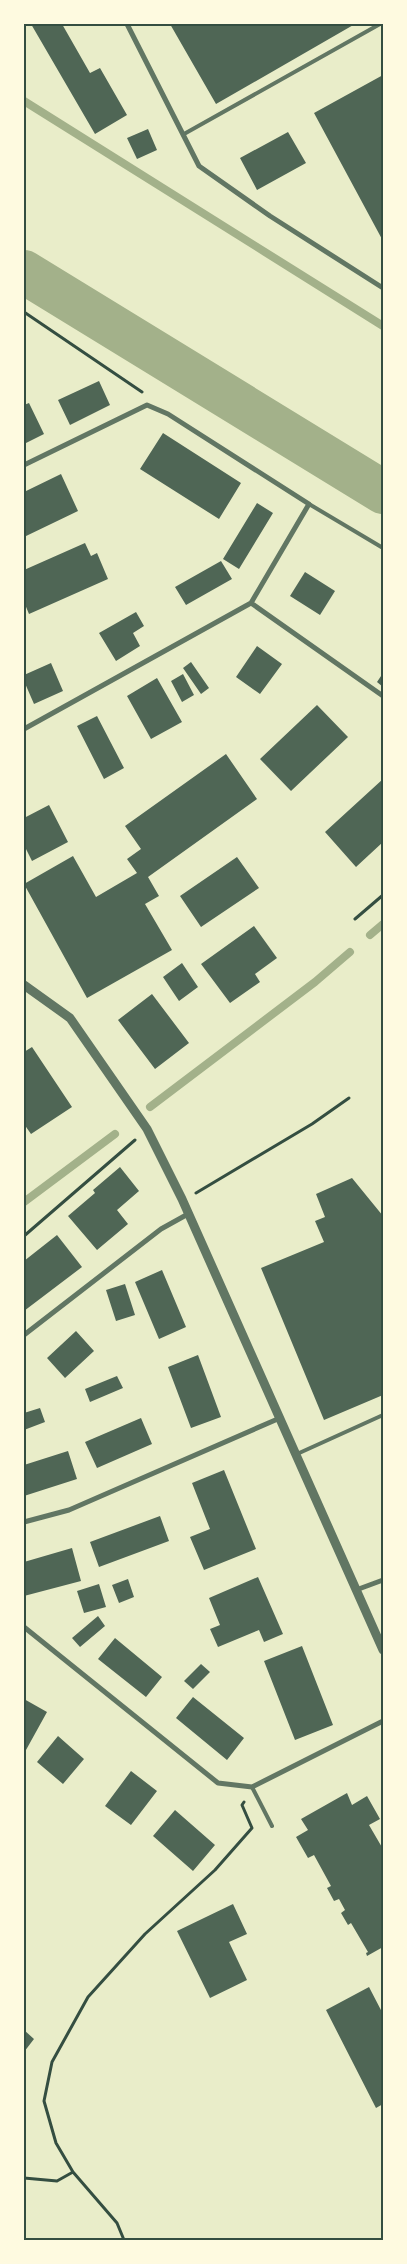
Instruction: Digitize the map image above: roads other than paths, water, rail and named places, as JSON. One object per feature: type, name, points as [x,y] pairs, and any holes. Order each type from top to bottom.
[{"type":"street","points":[[127,24],[199,166],[270,216],[383,288]]},
{"type":"street","points":[[24,465],[147,405],[168,414],[309,504],[251,603],[24,729]]},
{"type":"street","points":[[251,603],[383,696]]},
{"type":"street","points":[[24,985],[70,1018],[147,1129],[182,1199],[383,1650]]},
{"type":"street","points":[[24,1335],[161,1229],[188,1214]]},
{"type":"street","points":[[24,1522],[69,1510],[280,1418]]},
{"type":"street","points":[[356,1590],[383,1580]]},
{"type":"street","points":[[24,1627],[218,1783],[252,1787],[383,1721]]},
{"type":"lane","points":[[184,134],[380,24]]},
{"type":"lane","points":[[309,504],[383,548]]},
{"type":"lane","points":[[297,1454],[383,1415]]},
{"type":"lane","points":[[252,1787],[272,1826]]},
{"type":"waterway","points":[[24,101],[383,326]]},
{"type":"waterway","points":[[24,272],[383,492]]},
{"type":"waterway","points":[[370,935],[383,924]]},
{"type":"waterway","points":[[150,1107],[315,982],[350,952]]},
{"type":"waterway","points":[[24,1202],[115,1134]]}]
